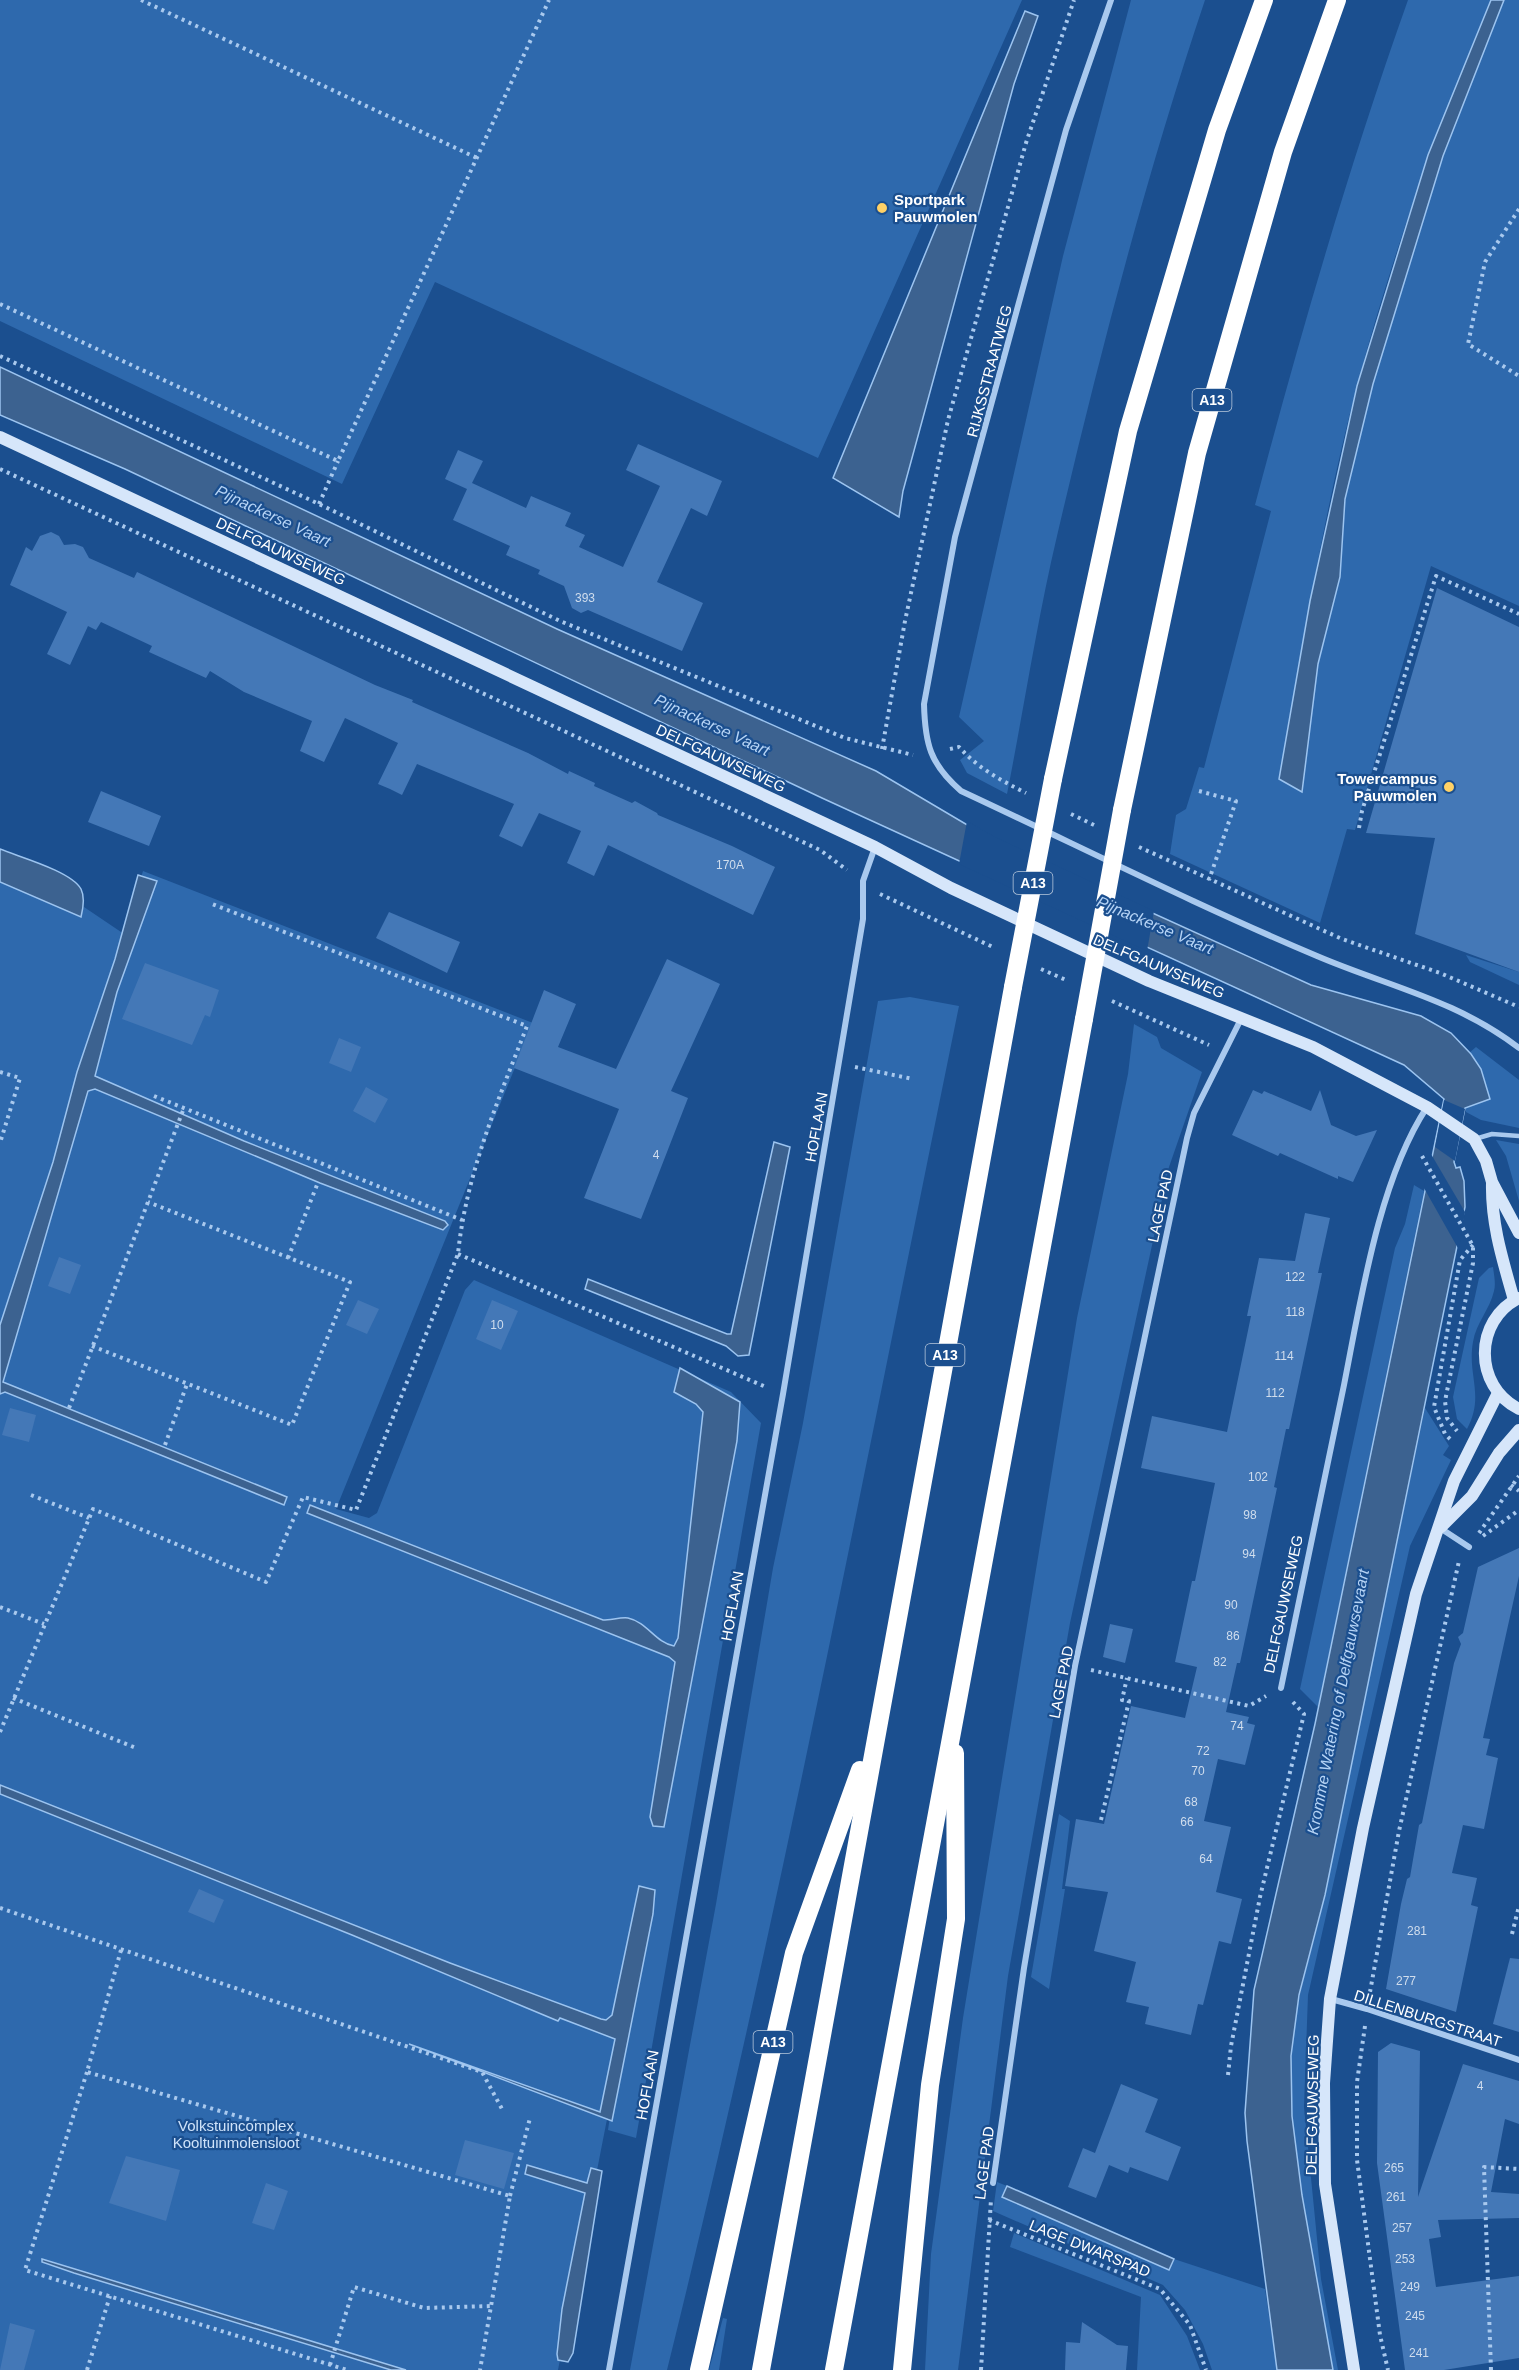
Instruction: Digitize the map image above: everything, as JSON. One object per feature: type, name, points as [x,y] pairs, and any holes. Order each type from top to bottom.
[{"type":"highway","name":"A13","points":[[760,2370],[1053,779],[1128,431],[1216,130],[1264,0]]},
{"type":"highway","name":"A13","points":[[834,2370],[1122,810],[1197,453],[1283,152],[1337,0]]},
{"type":"highway","name":"A13","points":[[902,2370],[930,2085],[956,1919],[955,1709]]},
{"type":"highway","name":"A13","points":[[699,2370],[794,1953],[878,1723]]},
{"type":"street","name":"RIJKSSTRAATWEG","points":[[931,754],[925,732],[924,704],[955,537],[1066,130],[1111,0]]},
{"type":"street","name":"DELFGAUWSEWEG","points":[[0,437],[875,847],[951,888],[1149,981],[1242,1016],[1313,1047],[1427,1107],[1474,1139],[1492,1182],[1519,1233]]},
{"type":"street","points":[[931,754],[942,775],[961,791],[1307,952],[1451,1005],[1491,1026],[1519,1048]]},
{"type":"street","name":"HOFLAAN","points":[[609,2370],[783,1394],[863,919],[863,881],[875,847]]},
{"type":"street","name":"LAGE PAD","points":[[993,2183],[1026,1957],[1075,1666],[1187,1138],[1194,1113],[1242,1016]]},
{"type":"street","name":"DELFGAUWSEWEG","points":[[1281,1688],[1373,1250],[1409,1135],[1427,1107]]},
{"type":"street","name":"DELFGAUWSEWEG","points":[[1492,1182],[1491,1210],[1496,1236],[1516,1299]]},
{"type":"street","points":[[1516,1299],[1493,1321],[1486,1335],[1485,1365],[1498,1393],[1519,1409]]},
{"type":"street","name":"DELFGAUWSEWEG","points":[[1354,2370],[1325,2184],[1324,2083],[1330,1999],[1364,1828],[1416,1594],[1454,1481],[1498,1393]]},
{"type":"street","name":"DELFGAUWSEWEG","points":[[1440,1527],[1472,1496],[1499,1453],[1519,1430]]},
{"type":"street","points":[[1440,1527],[1469,1547]]},
{"type":"street","name":"DILLENBURGSTRAAT","points":[[1330,1999],[1367,2009],[1519,2060]]},
{"type":"lane","points":[[1474,1139],[1492,1134],[1519,1136]]},
{"type":"path","points":[[141,0],[477,158]]},
{"type":"path","points":[[319,504],[549,0]]},
{"type":"path","name":"RIJKSSTRAATWEG","points":[[882,749],[904,621],[948,420],[1026,142],[1074,0]]},
{"type":"path","points":[[1519,209],[1485,262],[1467,344],[1519,376]]},
{"type":"path","points":[[0,304],[338,461]]},
{"type":"path","points":[[0,356],[319,504],[560,621],[845,738],[907,756],[931,754],[959,747],[971,761],[995,778],[1036,797]]},
{"type":"path","points":[[0,469],[820,850],[863,881]]},
{"type":"path","points":[[1359,828],[1362,811],[1436,576],[1519,614]]},
{"type":"path","points":[[1199,791],[1236,801],[1209,880]]},
{"type":"path","points":[[1067,812],[1098,827]]},
{"type":"path","points":[[1129,842],[1342,939],[1440,973],[1519,1007]]},
{"type":"path","points":[[0,1732],[93,1509],[266,1582],[303,1497],[356,1510],[459,1254],[462,1220],[482,1142],[527,1026],[212,904]]},
{"type":"path","points":[[851,1066],[913,1079]]},
{"type":"path","points":[[0,1072],[20,1078],[0,1143]]},
{"type":"path","points":[[154,1096],[462,1220]]},
{"type":"path","points":[[69,1408],[184,1108]]},
{"type":"path","points":[[1409,1135],[1428,1164],[1473,1246],[1473,1263]]},
{"type":"path","points":[[288,1258],[317,1185]]},
{"type":"path","points":[[92,1346],[292,1425],[350,1282],[148,1202]]},
{"type":"path","points":[[459,1254],[783,1394]]},
{"type":"path","points":[[165,1445],[187,1384]]},
{"type":"path","points":[[1388,2370],[1380,2335],[1357,2160],[1357,2082],[1367,2009],[1399,1831],[1458,1564],[1519,1476]]},
{"type":"path","points":[[31,1495],[89,1518]]},
{"type":"path","points":[[1469,1547],[1519,1510]]},
{"type":"path","points":[[0,1607],[44,1624]]},
{"type":"path","points":[[1075,1666],[1249,1706],[1281,1688]]},
{"type":"path","points":[[1101,1820],[1129,1701],[1122,1700],[1128,1678]]},
{"type":"path","name":"DELFGAUWSEWEG","points":[[1228,2075],[1233,2035],[1260,1897],[1304,1714],[1281,1688]]},
{"type":"path","points":[[13,1698],[136,1748]]},
{"type":"path","points":[[1512,1934],[1519,1906]]},
{"type":"path","points":[[0,1908],[482,2072],[502,2109]]},
{"type":"path","points":[[122,1950],[87,2072],[25,2270],[347,2370]]},
{"type":"path","points":[[87,2072],[510,2196]]},
{"type":"path","points":[[480,2370],[510,2196],[530,2118]]},
{"type":"path","points":[[1491,2370],[1484,2167],[1519,2169]]},
{"type":"path","name":"LAGE PAD","points":[[981,2370],[993,2183]]},
{"type":"path","name":"LAGE DWARSPAD","points":[[989,2220],[1160,2289],[1190,2325],[1206,2370]]},
{"type":"path","points":[[330,2365],[354,2287],[424,2308],[492,2306]]},
{"type":"path","points":[[87,2370],[110,2296]]},
{"type":"green space","points":[[0,0],[1022,0],[818,458],[435,282],[342,484],[0,321]]},
{"type":"green space","points":[[1131,0],[1205,0],[1143,199],[1073,469],[1037,632],[1007,794],[967,773],[960,760],[984,741],[959,717],[1063,256]]},
{"type":"green space","points":[[1408,0],[1491,0],[1417,191],[1385,288],[1357,386],[1323,532],[1279,779],[1302,791],[1318,664],[1340,577],[1345,499],[1373,384],[1443,156],[1504,0],[1519,0],[1519,606],[1431,566],[1355,830],[1347,829],[1320,923],[1170,854],[1176,815],[1186,809],[1199,767],[1204,768],[1271,511],[1255,505],[1290,378],[1326,251]]},
{"type":"green space","name":"Volkstuincomplex Kooltuinmolensloot","points":[[143,871],[533,1023],[336,1509],[369,1518],[377,1513],[465,1290],[474,1280],[731,1392],[761,1423],[636,2138],[608,2130],[617,2068],[558,2370],[0,2370],[0,882],[80,917],[84,907],[124,934]]},
{"type":"green space","points":[[1466,955],[1519,972],[1519,985],[1470,962]]},
{"type":"green space","points":[[910,997],[959,1006],[855,1519],[747,2031],[667,2370],[630,2370],[716,1904],[773,1568],[803,1423],[878,1001]]},
{"type":"green space","points":[[1134,1024],[1157,1037],[1161,1048],[1202,1072],[1169,1167],[1070,1623],[1008,1976],[958,2370],[925,2370],[931,2254],[963,2018],[1077,1318],[1128,1074]]},
{"type":"green space","points":[[1476,1047],[1519,1080],[1519,1128],[1481,1120],[1466,1112],[1466,1108],[1490,1099],[1481,1069],[1469,1053]]},
{"type":"green space","points":[[1496,1140],[1519,1144],[1519,1201],[1506,1156]]},
{"type":"green space","points":[[1414,1185],[1424,1191],[1318,1707],[1300,1689],[1395,1248],[1405,1224]]},
{"type":"green space","points":[[1493,1267],[1494,1291],[1473,1342],[1475,1406],[1467,1429],[1457,1419],[1453,1397],[1479,1278]]},
{"type":"green space","points":[[1425,1408],[1449,1446],[1443,1455],[1451,1460],[1410,1546],[1308,1995],[1304,2107],[1321,2279],[1338,2370],[1333,2370],[1298,2176],[1291,2097],[1293,2036],[1300,1994],[1326,1890]]},
{"type":"green space","points":[[1059,1814],[1070,1821],[1062,1889],[1065,1889],[1049,1989],[1031,1977]]},
{"type":"green space","points":[[997,2182],[1007,2186],[1003,2197],[1169,2270],[1174,2259],[1265,2289],[1277,2370],[1212,2370],[1203,2344],[1185,2310],[1163,2285],[993,2211]]},
{"type":"green space","points":[[1014,2233],[1160,2295],[1187,2336],[1200,2370],[1137,2370],[1141,2297],[1010,2247]]},
{"type":"green space","points":[[723,2318],[727,2319],[719,2370],[709,2370]]},
{"type":"water","points":[[1491,0],[1504,0],[1443,156],[1373,384],[1345,499],[1340,577],[1318,664],[1302,792],[1279,779],[1310,601],[1357,386],[1428,155]]},
{"type":"water","points":[[1025,11],[1038,16],[1014,84],[903,491],[899,517],[833,478]]},
{"type":"water","points":[[0,367],[557,629],[876,771],[991,839],[1126,901],[1311,985],[1421,1016],[1451,1033],[1471,1054],[1481,1069],[1490,1099],[1465,1108],[1454,1162],[1456,1168],[1460,1167],[1464,1181],[1465,1207],[1325,1895],[1299,1995],[1291,2056],[1292,2116],[1302,2195],[1333,2370],[1277,2370],[1245,2113],[1254,1990],[1315,1724],[1444,1099],[1404,1065],[822,798],[125,469],[0,415]]},
{"type":"water","points":[[0,849],[56,871],[75,882],[83,896],[81,917],[0,882]]},
{"type":"water","points":[[138,875],[157,881],[117,992],[95,1076],[244,1141],[445,1221],[448,1225],[443,1230],[320,1183],[95,1089],[88,1091],[3,1382],[287,1497],[284,1505],[5,1392],[0,1394],[0,1325],[53,1162],[77,1072],[115,959]]},
{"type":"water","points":[[774,1142],[790,1147],[749,1355],[738,1356],[726,1346],[585,1289],[588,1279],[731,1334]]},
{"type":"water","points":[[680,1368],[740,1402],[737,1441],[664,1827],[653,1826],[650,1817],[675,1662],[669,1657],[307,1513],[310,1505],[603,1620],[628,1618],[635,1620],[662,1641],[674,1646],[678,1638],[703,1412],[696,1404],[674,1392]]},
{"type":"water","points":[[0,1785],[450,1963],[606,2020],[612,2015],[639,1886],[655,1890],[653,1914],[612,2121],[409,2044],[600,2112],[615,2039],[560,2018],[558,2021],[352,1935],[0,1794]]},
{"type":"water","points":[[527,2165],[587,2183],[591,2168],[602,2171],[573,2353],[568,2362],[558,2360],[557,2354],[562,2309],[585,2193],[525,2174]]},
{"type":"water","points":[[1007,2186],[1174,2259],[1169,2270],[1002,2197]]},
{"type":"water","points":[[42,2259],[406,2370],[391,2370],[74,2273],[42,2262]]},
{"type":"pier","points":[[967,821],[993,836],[1154,911],[1147,951],[959,864]]},
{"type":"pier","points":[[1444,1100],[1465,1109],[1455,1161],[1435,1147]]},
{"type":"pier","points":[[1431,1154],[1465,1212],[1459,1250],[1424,1188]]},
{"type":"building","points":[[638,444],[722,481],[707,516],[691,508],[657,582],[703,603],[682,651],[588,610],[581,613],[572,608],[564,586],[538,574],[540,570],[506,555],[510,546],[453,520],[467,489],[445,479],[458,450],[483,461],[472,483],[526,508],[531,496],[571,513],[565,526],[585,535],[579,547],[623,567],[660,486],[626,470]]},
{"type":"building","points":[[51,532],[59,536],[64,545],[75,544],[83,547],[89,558],[134,578],[137,572],[375,685],[528,753],[568,774],[569,771],[595,783],[594,786],[632,803],[635,801],[658,815],[775,867],[753,915],[608,845],[594,876],[567,863],[581,831],[539,813],[522,847],[499,836],[514,804],[417,764],[402,795],[378,784],[398,743],[345,718],[324,762],[300,751],[312,721],[244,692],[210,671],[206,678],[149,652],[152,646],[101,622],[96,630],[88,626],[70,665],[47,654],[67,612],[10,585],[26,547],[32,551],[40,536]]},
{"type":"building","name":"Towercampus Pauwmolen","points":[[1437,588],[1519,627],[1519,972],[1415,934],[1435,838],[1366,833]]},
{"type":"building","points":[[101,791],[161,816],[149,846],[88,822]]},
{"type":"building","points":[[389,912],[460,942],[447,973],[376,938]]},
{"type":"building","points":[[667,959],[720,984],[671,1091],[688,1098],[641,1219],[584,1198],[619,1109],[514,1068],[544,990],[576,1004],[558,1047],[616,1069]]},
{"type":"building","points":[[145,963],[219,990],[210,1017],[205,1015],[192,1045],[122,1019]]},
{"type":"building","points":[[339,1038],[361,1047],[351,1072],[329,1063]]},
{"type":"building","points":[[366,1087],[388,1099],[375,1123],[353,1111]]},
{"type":"building","points":[[1253,1090],[1262,1094],[1264,1091],[1311,1111],[1320,1090],[1331,1125],[1356,1136],[1377,1130],[1353,1182],[1338,1176],[1338,1179],[1280,1153],[1278,1156],[1232,1135]]},
{"type":"building","points":[[1305,1213],[1330,1218],[1318,1273],[1322,1273],[1289,1429],[1286,1429],[1274,1487],[1277,1488],[1240,1663],[1237,1663],[1226,1712],[1249,1717],[1247,1723],[1255,1725],[1245,1765],[1218,1759],[1204,1821],[1231,1827],[1216,1892],[1242,1899],[1231,1944],[1219,1941],[1203,2005],[1198,2004],[1191,2035],[1145,2024],[1149,2007],[1126,2002],[1136,1962],[1094,1951],[1108,1892],[1065,1886],[1076,1819],[1104,1824],[1131,1706],[1185,1718],[1197,1667],[1175,1662],[1192,1581],[1195,1581],[1215,1483],[1141,1468],[1152,1416],[1227,1432],[1251,1316],[1247,1316],[1259,1258],[1295,1261]]},
{"type":"building","points":[[59,1257],[81,1265],[70,1294],[48,1286]]},
{"type":"building","points":[[358,1300],[379,1309],[367,1334],[346,1325]]},
{"type":"building","points":[[492,1300],[518,1311],[501,1350],[476,1339]]},
{"type":"building","points":[[10,1408],[36,1415],[29,1442],[2,1435]]},
{"type":"building","points":[[1519,1548],[1519,1576],[1483,1738],[1490,1739],[1486,1755],[1498,1758],[1484,1829],[1463,1825],[1452,1873],[1477,1878],[1471,1905],[1478,1907],[1456,2012],[1386,1989],[1401,1904],[1407,1879],[1410,1877],[1454,1663],[1461,1644],[1458,1637],[1463,1633],[1478,1567]]},
{"type":"building","points":[[1110,1624],[1133,1629],[1125,1663],[1103,1657]]},
{"type":"building","points":[[199,1889],[224,1900],[214,1923],[188,1912]]},
{"type":"building","points":[[1510,1958],[1519,1959],[1519,2032],[1493,2024]]},
{"type":"building","points":[[1391,2043],[1420,2051],[1418,2197],[1463,2064],[1519,2081],[1519,2124],[1505,2119],[1491,2192],[1519,2194],[1519,2218],[1438,2220],[1441,2237],[1429,2239],[1436,2287],[1519,2276],[1519,2358],[1444,2370],[1405,2370],[1377,2163],[1378,2052]]},
{"type":"building","points":[[1121,2084],[1158,2099],[1145,2132],[1181,2147],[1168,2181],[1130,2167],[1128,2173],[1109,2165],[1096,2198],[1068,2187],[1083,2148],[1095,2153]]},
{"type":"building","points":[[465,2140],[514,2153],[504,2189],[455,2175]]},
{"type":"building","points":[[126,2156],[180,2170],[166,2221],[109,2203]]},
{"type":"building","points":[[266,2183],[288,2191],[274,2230],[252,2223]]},
{"type":"building","points":[[1082,2322],[1117,2345],[1128,2346],[1126,2370],[1065,2370],[1066,2342],[1080,2343]]},
{"type":"building","points":[[10,2323],[35,2330],[24,2370],[0,2370]]},
{"type":"place","name":"Sportpark Pauwmolen","points":[[882,208]]},
{"type":"place","name":"Towercampus Pauwmolen","points":[[1449,787]]},
{"type":"water label","name":"Pijnackerse Vaart","points":[[273,516]]},
{"type":"water label","name":"Pijnackerse Vaart","points":[[712,725]]},
{"type":"water label","name":"Pijnackerse Vaart","points":[[1155,925]]},
{"type":"water label","name":"Kromme Watering of Delfgauwsevaart","points":[[1338,1702]]}]
